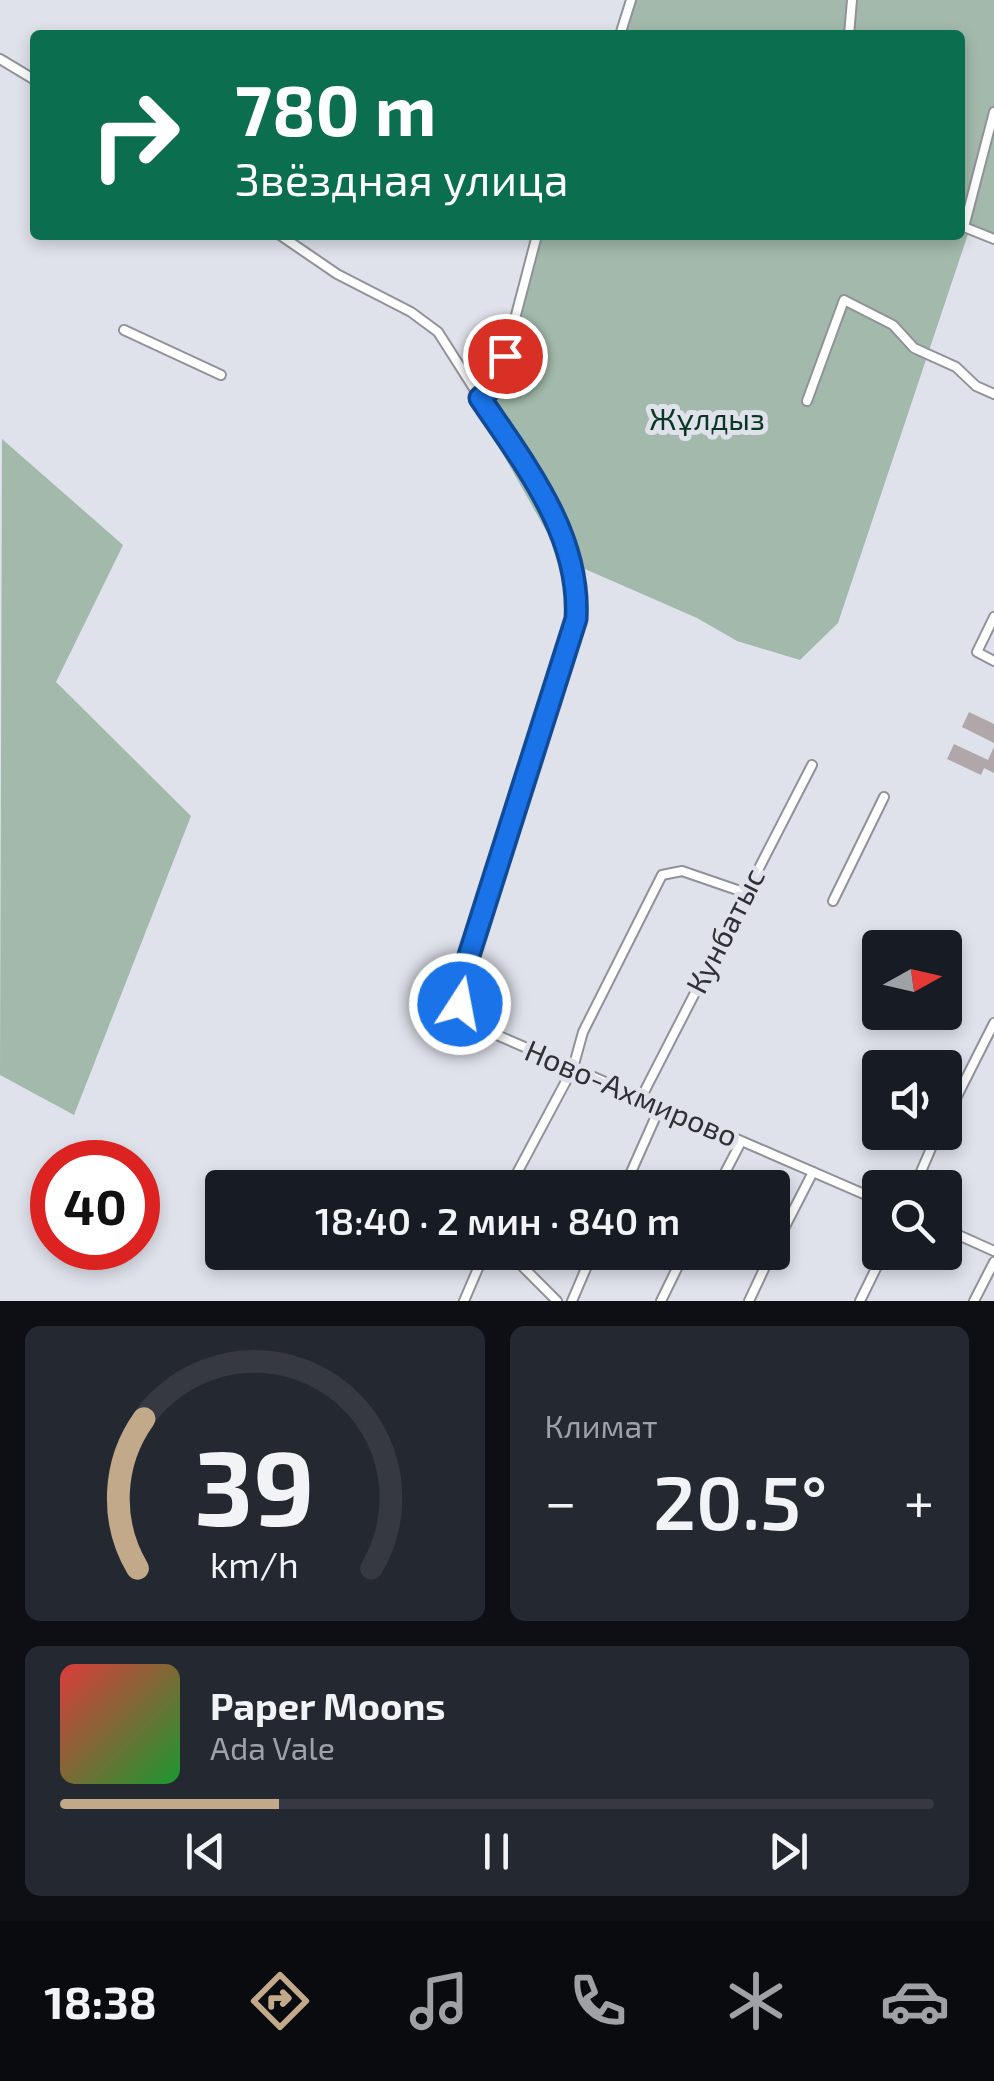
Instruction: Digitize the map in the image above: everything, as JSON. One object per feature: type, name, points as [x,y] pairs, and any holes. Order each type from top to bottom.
[{"type":"street","points":[[622,30],[631,0]]},
{"type":"street","points":[[849,30],[852,0]]},
{"type":"street","points":[[0,59],[30,77]]},
{"type":"street","points":[[965,222],[994,112]]},
{"type":"street","points":[[965,226],[994,239]]},
{"type":"street","name":"Ново-Ахмирово","points":[[287,240],[337,274],[438,332],[550,508],[573,563],[578,595],[576,619],[458,990],[460,1004],[476,1026],[862,1193]]},
{"type":"street","points":[[480,398],[488,394],[500,376],[536,240]]},
{"type":"street","points":[[807,401],[844,300],[892,324],[914,348],[956,368],[976,386],[994,394]]},
{"type":"street","points":[[124,330],[221,375]]},
{"type":"street","points":[[994,617],[976,652],[994,661]]},
{"type":"street","name":"Кунбатыс","points":[[641,1098],[812,765]]},
{"type":"street","points":[[833,902],[884,797]]},
{"type":"street","points":[[518,1170],[572,1068],[583,1032],[662,875],[682,870],[746,893]]},
{"type":"street","points":[[962,1086],[994,1023]]},
{"type":"street","points":[[632,1170],[660,1107]]},
{"type":"street","points":[[727,1170],[741,1142]]},
{"type":"street","points":[[790,1217],[813,1172]]},
{"type":"street","points":[[962,1237],[994,1251]]},
{"type":"street","points":[[974,1301],[994,1262]]},
{"type":"street","points":[[464,1301],[477,1270]]},
{"type":"street","points":[[526,1270],[557,1301]]},
{"type":"street","points":[[572,1301],[585,1270]]},
{"type":"street","points":[[660,1301],[676,1270]]},
{"type":"street","points":[[749,1301],[764,1270]]},
{"type":"street","points":[[860,1301],[875,1270]]},
{"type":"green space","name":"Жұлдыз","points":[[635,0],[994,0],[994,238],[969,231],[838,623],[800,660],[737,641],[697,618],[562,559],[486,424],[541,240],[965,240],[965,30],[626,30]]},
{"type":"green space","points":[[2,439],[123,545],[56,682],[191,816],[74,1115],[0,1075]]},
{"type":"building","points":[[969,712],[994,724],[994,743],[962,727]]},
{"type":"building","points":[[954,744],[988,760],[994,747],[994,773],[984,768],[981,775],[947,759]]},
{"type":"route","points":[[460,1004],[458,990],[576,619],[578,595],[573,563],[560,528],[480,398],[485,397],[500,376],[505,356]]}]
